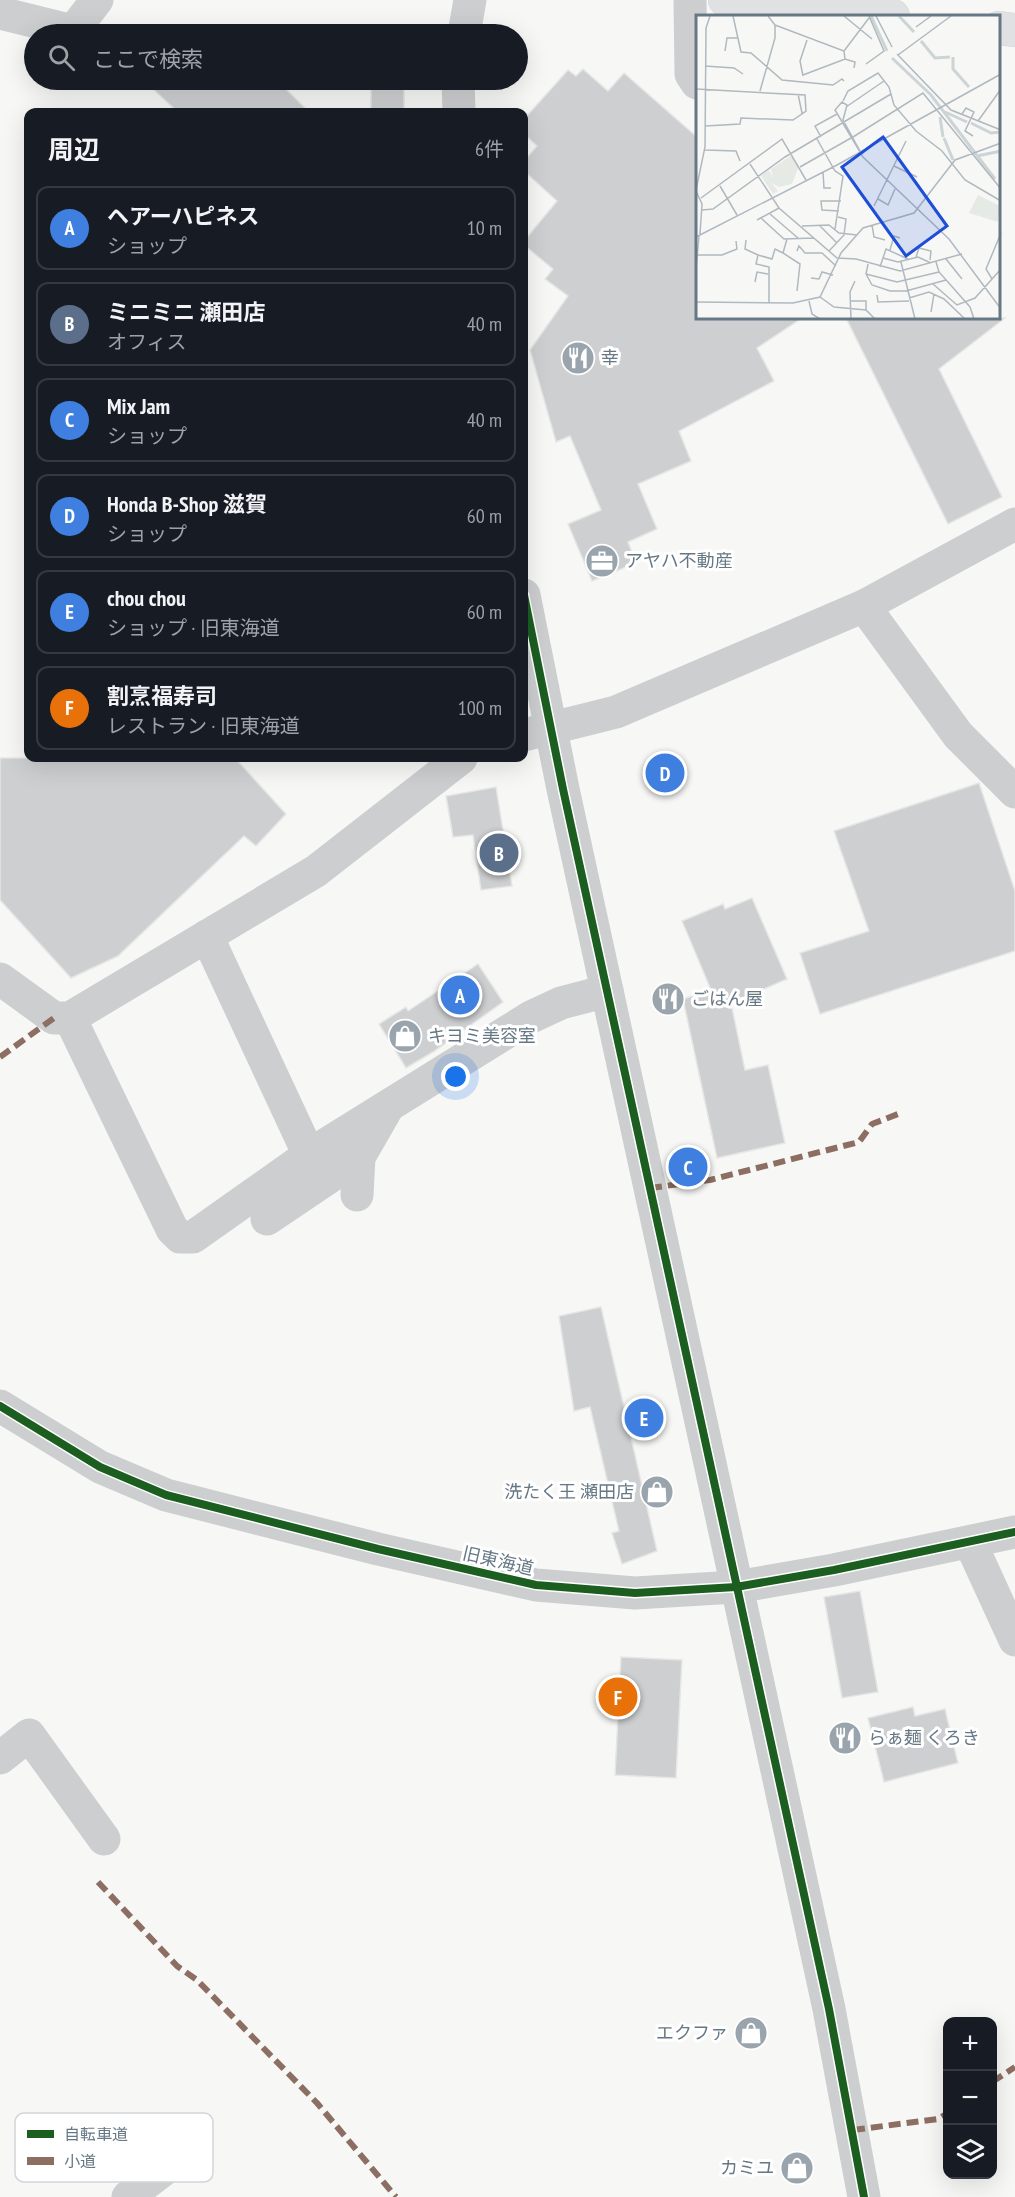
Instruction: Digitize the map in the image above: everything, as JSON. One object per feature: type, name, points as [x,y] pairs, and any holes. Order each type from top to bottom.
[{"type":"highway","points":[[725,0],[882,15]]},
{"type":"highway","points":[[1000,28],[1015,30]]},
{"type":"street","points":[[78,24],[97,0]]},
{"type":"street","points":[[466,24],[470,0]]},
{"type":"street","points":[[690,0],[690,74],[696,83]]},
{"type":"street","points":[[0,13],[45,24]]},
{"type":"street","points":[[458,90],[459,108]]},
{"type":"street","points":[[537,732],[616,712],[864,606],[1015,524]]},
{"type":"street","points":[[864,606],[958,735],[1015,792]]},
{"type":"street","points":[[528,637],[537,732],[607,991],[829,2009],[864,2197]]},
{"type":"street","points":[[62,1018],[316,871],[456,762]]},
{"type":"street","points":[[207,936],[309,1155]]},
{"type":"street","points":[[0,979],[62,1018],[167,1219],[180,1238],[193,1237],[309,1155],[531,1017],[561,1003],[607,991]]},
{"type":"street","points":[[267,1219],[359,1157],[388,1106]]},
{"type":"street","points":[[357,1196],[359,1157]]},
{"type":"street","name":"旧東海道","points":[[0,1406],[100,1467],[166,1495],[378,1549],[536,1586],[634,1593],[736,1587],[834,1570],[1015,1533]]},
{"type":"street","points":[[970,1542],[1015,1640]]},
{"type":"street","points":[[0,1758],[28,1736],[104,1839]]},
{"type":"street","points":[[128,2197],[148,2182]]},
{"type":"building","points":[[583,69],[608,91],[624,73],[696,136],[696,320],[799,320],[757,348],[774,381],[679,431],[691,461],[638,484],[657,529],[628,542],[636,563],[592,581],[568,524],[601,510],[570,436],[556,442],[530,350],[568,296],[545,279],[553,269],[528,248],[528,236],[557,201],[528,175],[528,156],[537,146],[528,138],[528,115],[568,70],[576,76]]},
{"type":"building","points":[[154,90],[287,90],[305,108],[174,108]]},
{"type":"building","points":[[371,90],[404,90],[404,108],[371,108]]},
{"type":"building","points":[[1000,318],[1005,318],[939,369],[1002,497],[948,524],[847,320],[1000,320]]},
{"type":"building","points":[[0,758],[24,758],[24,762],[239,762],[286,814],[256,846],[244,836],[118,956],[71,978],[0,900]]},
{"type":"building","points":[[979,783],[1015,891],[1015,951],[820,1014],[800,953],[869,931],[834,831]]},
{"type":"building","points":[[496,787],[512,886],[481,890],[473,835],[453,837],[446,796]]},
{"type":"building","points":[[752,898],[787,979],[731,1003],[745,1070],[768,1065],[785,1143],[717,1158],[683,999],[711,990],[682,921],[723,904],[725,909]]},
{"type":"building","points":[[478,964],[503,1002],[433,1052],[406,1068],[379,1024],[406,1007],[408,1011]]},
{"type":"building","points":[[601,1307],[657,1551],[622,1564],[612,1533],[619,1531],[590,1407],[574,1411],[559,1316]]},
{"type":"building","points":[[860,1591],[878,1692],[842,1698],[824,1597]]},
{"type":"building","points":[[621,1657],[682,1660],[676,1778],[615,1775]]},
{"type":"building","points":[[913,1707],[915,1716],[945,1709],[958,1763],[884,1782],[868,1718]]},
{"type":"marked path","points":[[0,1057],[54,1018]]},
{"type":"marked path","points":[[650,1188],[710,1180],[859,1142],[872,1124],[898,1114]]},
{"type":"marked path","points":[[98,1882],[177,1966],[197,1980],[317,2103],[396,2197]]},
{"type":"marked path","points":[[997,2079],[1015,2067]]},
{"type":"marked path","points":[[853,2130],[938,2119],[943,2116]]},
{"type":"cycle path","points":[[528,615],[563,789],[829,2009],[864,2197]]},
{"type":"cycle path","points":[[0,1406],[100,1467],[166,1495],[378,1549],[536,1585],[635,1593],[736,1587],[834,1570],[1015,1532]]},
{"type":"place","name":"幸","points":[[578,358]]},
{"type":"place","name":"アヤハ不動産","points":[[602,561]]},
{"type":"place","name":"Honda B-Shop 滋賀","points":[[665,773]]},
{"type":"place","name":"ミニミニ 瀬田店","points":[[499,853]]},
{"type":"place","name":"ヘアーハピネス","points":[[460,995]]},
{"type":"place","name":"ごはん屋","points":[[668,999]]},
{"type":"place","name":"キヨミ美容室","points":[[405,1036]]},
{"type":"place","name":"Mix Jam","points":[[688,1167]]},
{"type":"place","name":"chou chou","points":[[644,1418]]},
{"type":"place","name":"洗たく王 瀬田店","points":[[657,1492]]},
{"type":"place","name":"割烹福寿司","points":[[618,1697]]},
{"type":"place","name":"らぁ麺 くろき","points":[[845,1738]]},
{"type":"place","name":"エクファ","points":[[751,2033]]},
{"type":"place","name":"カミユ","points":[[797,2168]]}]
